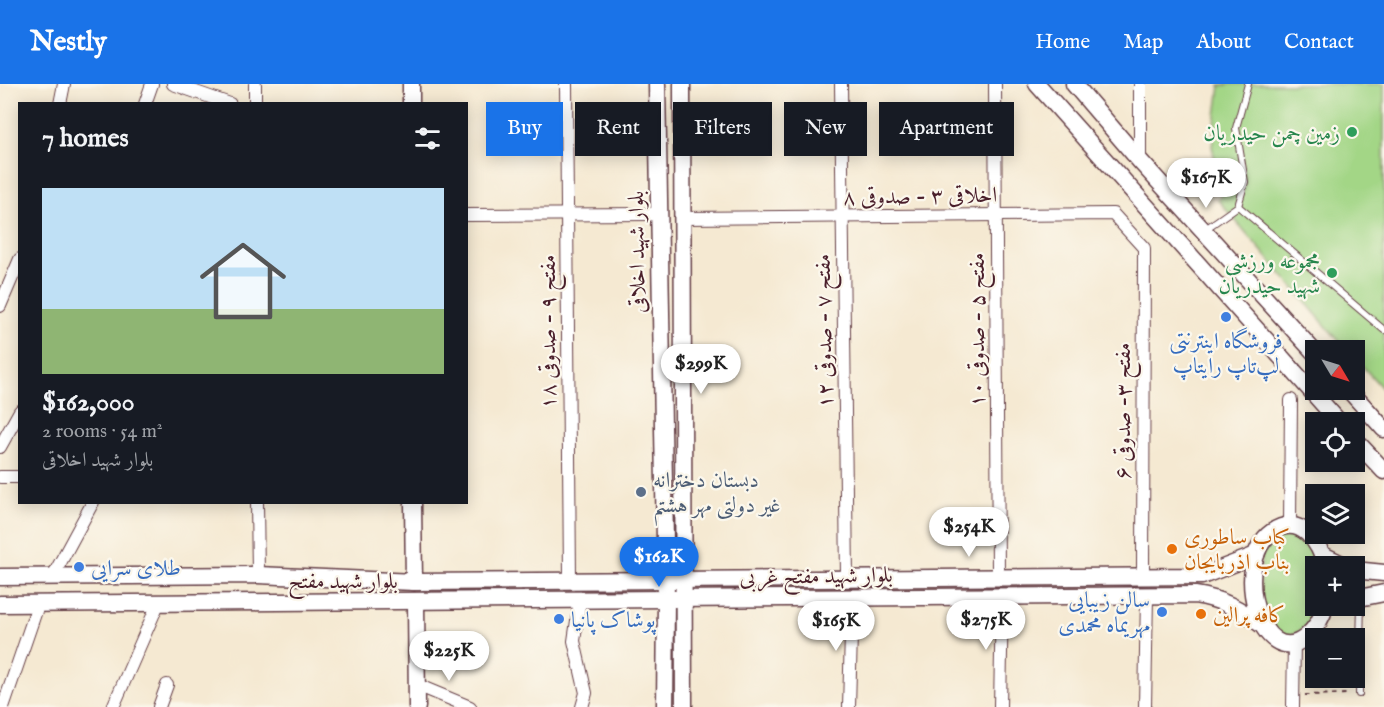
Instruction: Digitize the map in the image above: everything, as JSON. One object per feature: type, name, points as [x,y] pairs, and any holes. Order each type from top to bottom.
[{"type":"main road","points":[[411,84],[411,102]]},
{"type":"main road","name":"بلوار شهید اخلاقی","points":[[657,84],[657,214],[666,580],[665,707]]},
{"type":"main road","name":"بلوار شهید اخلاقی","points":[[682,84],[686,599],[684,707]]},
{"type":"main road","points":[[1037,84],[1330,412]]},
{"type":"main road","points":[[1074,84],[1140,161],[1305,342]]},
{"type":"main road","points":[[1358,400],[1384,429]]},
{"type":"main road","points":[[1365,451],[1384,471]]},
{"type":"main road","points":[[413,504],[414,582]]},
{"type":"main road","points":[[1262,625],[1254,605],[1252,585],[1256,555],[1269,534],[1290,526],[1309,533],[1322,556]]},
{"type":"main road","name":"بلوار شهید مفتح غربی","points":[[685,579],[1210,574],[1256,555]]},
{"type":"main road","points":[[1365,571],[1384,573]]},
{"type":"main road","name":"بلوار شهید مفتح","points":[[0,576],[258,575],[414,582],[685,579]]},
{"type":"main road","points":[[714,598],[712,586],[715,579]]},
{"type":"main road","points":[[637,580],[642,592],[638,599]]},
{"type":"main road","points":[[1365,597],[1384,593]]},
{"type":"main road","name":"بلوار شهید مفتح غربی","points":[[686,599],[1147,595],[1215,598],[1234,606],[1262,625],[1276,639],[1287,643],[1294,642]]},
{"type":"main road","name":"بلوار شهید مفتح","points":[[0,604],[686,599]]},
{"type":"main road","points":[[416,602],[417,707]]},
{"type":"main road","points":[[1294,642],[1303,639],[1320,616]]},
{"type":"street","points":[[60,102],[63,84]]},
{"type":"street","points":[[146,102],[152,84]]},
{"type":"street","points":[[173,84],[224,102]]},
{"type":"street","points":[[255,84],[255,102]]},
{"type":"street","name":"مفتح ۹ - صدوقی ۱۸","points":[[566,84],[570,580]]},
{"type":"street","name":"مفتح ۷ - صدوقی ۱۲","points":[[841,84],[847,578]]},
{"type":"street","name":"مفتح ۵ - صدوقی ۱۰","points":[[995,84],[998,575]]},
{"type":"street","points":[[1140,84],[1140,161]]},
{"type":"street","points":[[468,215],[657,214]]},
{"type":"street","name":"اخلاقی ۳ - صدوقی ۸","points":[[682,218],[1113,214],[1144,248]]},
{"type":"street","name":"مفتح ۳- صدوقی ۶","points":[[1143,575],[1144,248]]},
{"type":"street","points":[[0,306],[18,264]]},
{"type":"street","points":[[1290,526],[1291,400]]},
{"type":"street","points":[[0,447],[18,415]]},
{"type":"street","points":[[0,477],[18,477]]},
{"type":"street","points":[[53,576],[92,504]]},
{"type":"street","points":[[257,504],[258,575]]},
{"type":"street","points":[[1146,707],[1147,595]]},
{"type":"street","points":[[1000,707],[1002,596]]},
{"type":"street","points":[[849,707],[852,597]]},
{"type":"street","points":[[580,600],[574,641],[586,693],[582,707]]},
{"type":"street","points":[[113,707],[158,604]]},
{"type":"street","points":[[3,707],[38,605]]},
{"type":"street","points":[[1293,701],[1294,642]]},
{"type":"street","points":[[159,707],[167,685]]},
{"type":"street","points":[[417,685],[471,707]]},
{"type":"lane","points":[[1203,231],[1238,206],[1245,182],[1236,128],[1248,84]]},
{"type":"lane","points":[[1238,206],[1384,330]]},
{"type":"lane","points":[[1358,616],[1359,694]]},
{"type":"path","points":[[1293,701],[1359,694]]},
{"type":"green space","name":"مجموعه ورزشی شهید حیدریان","points":[[1232,84],[1384,84],[1384,390],[1365,369],[1365,340],[1339,340],[1218,200],[1222,195],[1212,146],[1220,86]]},
{"type":"green space","points":[[1289,531],[1305,536],[1305,544],[1309,544],[1315,556],[1305,556],[1305,616],[1315,616],[1311,626],[1285,638],[1273,630],[1260,604],[1261,556],[1279,533]]},
{"type":"place","name":"زمین چمن حیدریان","points":[[1352,132]]},
{"type":"place","name":"مجموعه ورزشی شهید حیدریان","points":[[1332,273]]},
{"type":"place","name":"فروشگاه اینترنتی لپ‌تاپ رایتاپ","points":[[1226,317]]},
{"type":"place","name":"دبستان دخترانه غیر دولتی مهر هشتم","points":[[641,492]]},
{"type":"place","name":"کباب ساطوری بناب اذربایجان","points":[[1172,549]]},
{"type":"place","name":"طلای سرایی","points":[[79,567]]},
{"type":"place","name":"سالن زیبایی مهریماه محمدی","points":[[1162,612]]},
{"type":"place","name":"کافه پرالین","points":[[1201,614]]},
{"type":"place","name":"پوشاک پانیا","points":[[559,619]]}]
